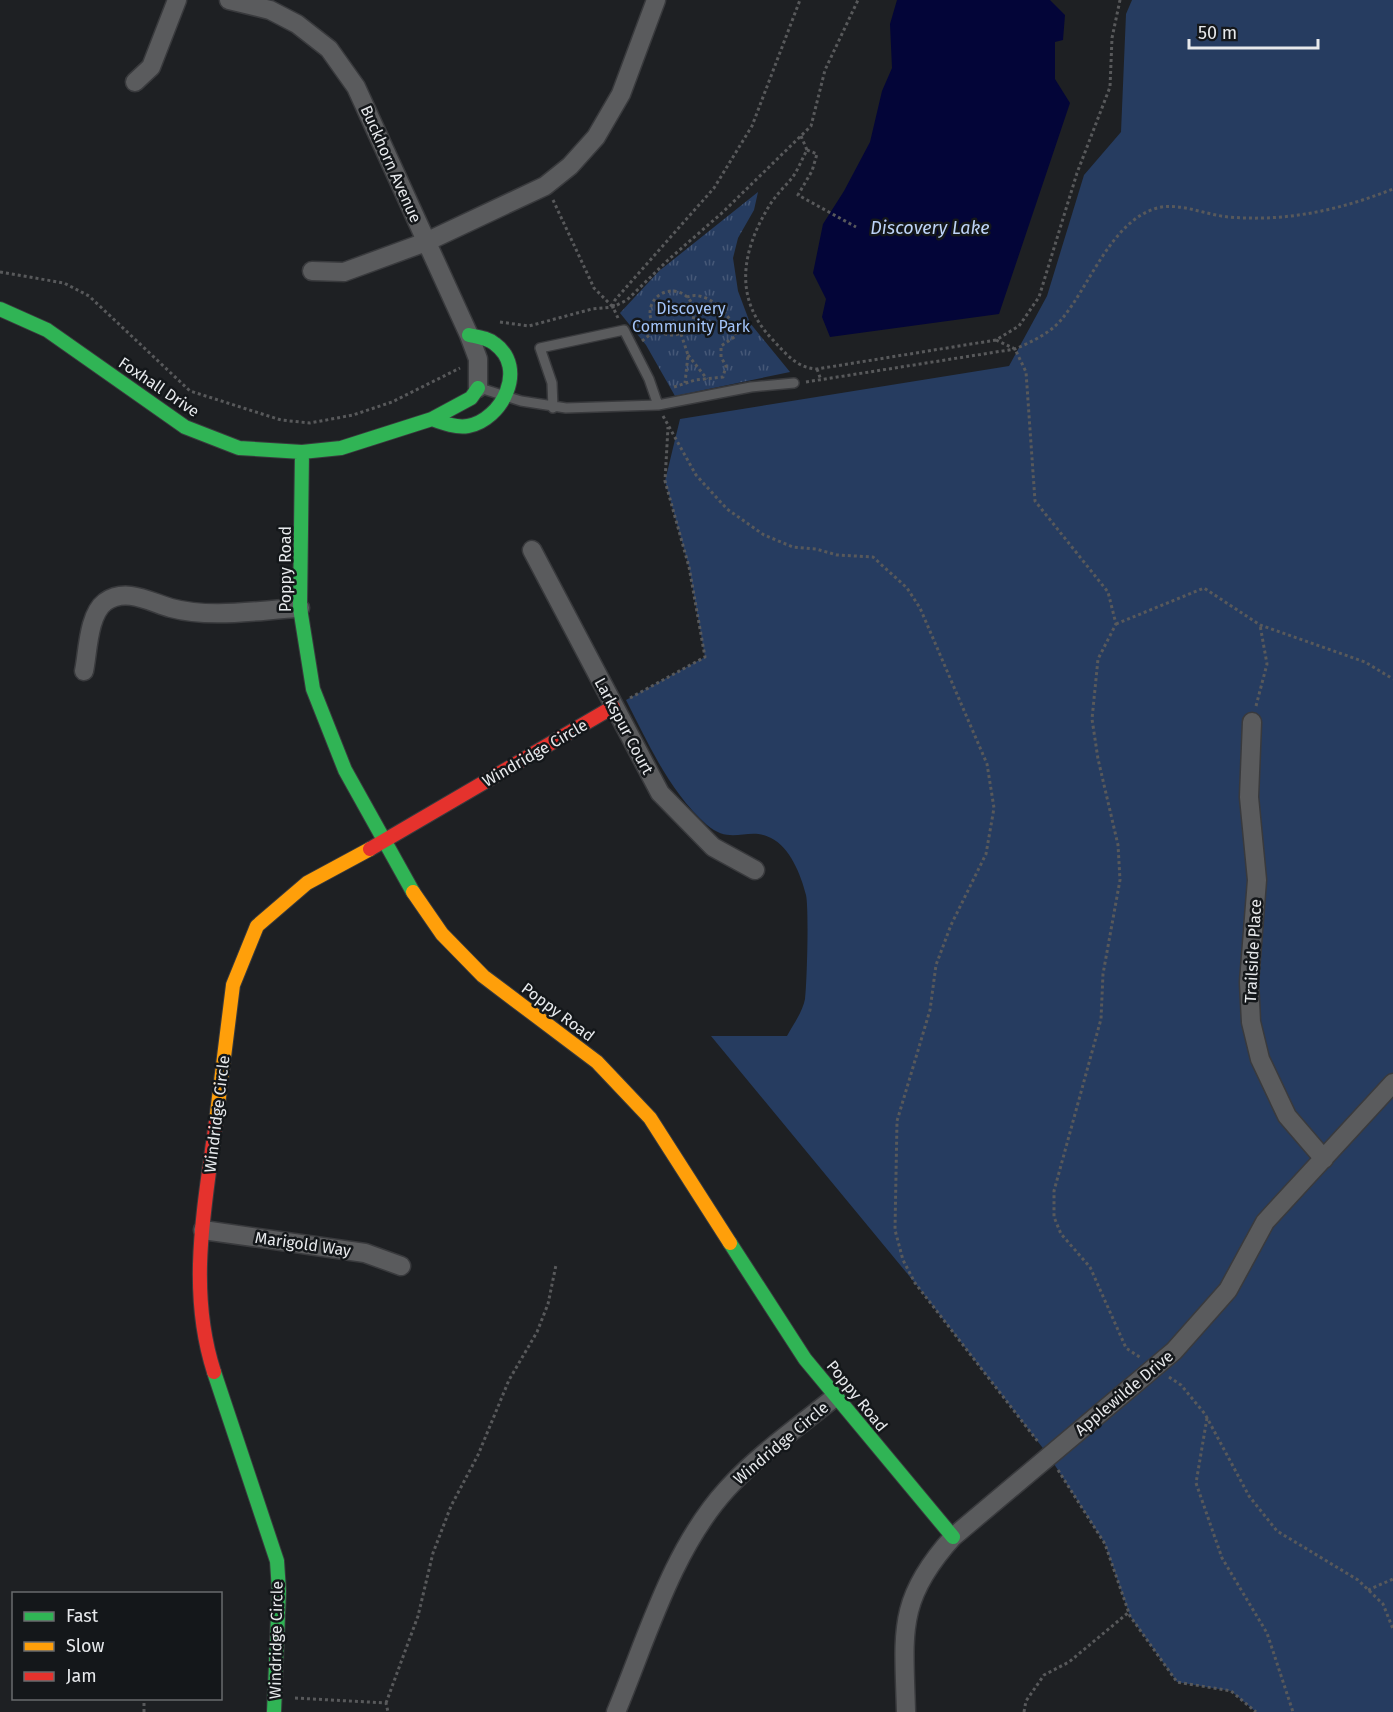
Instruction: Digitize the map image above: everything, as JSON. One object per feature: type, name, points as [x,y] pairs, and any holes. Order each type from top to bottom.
[{"type":"street","points":[[135,82],[152,67],[177,0]]},
{"type":"street","name":"Buckhorn Avenue","points":[[229,0],[270,10],[297,24],[329,49],[356,87],[469,335],[478,359],[478,388]]},
{"type":"street","points":[[312,271],[344,272],[426,242],[545,186],[570,166],[596,137],[621,93],[656,0]]},
{"type":"street","name":"Foxhall Drive","points":[[0,309],[47,330],[185,427],[239,448],[302,452],[341,448],[432,419],[471,398],[478,388]]},
{"type":"street","points":[[432,419],[456,427],[471,426],[487,420],[508,396],[510,381],[507,363],[499,347],[489,340],[469,335]]},
{"type":"street","name":"Poppy Road","points":[[302,452],[300,608],[313,689],[345,770],[405,880],[442,934],[483,976],[597,1062],[650,1118],[805,1359],[953,1537]]},
{"type":"street","name":"Larkspur Court","points":[[532,549],[620,704],[660,793],[713,847],[755,870]]},
{"type":"street","points":[[84,671],[93,620],[103,603],[118,596],[134,596],[172,608],[204,613],[300,608]]},
{"type":"street","name":"Windridge Circle","points":[[274,1712],[279,1590],[277,1561],[206,1347],[198,1259],[233,985],[257,926],[307,883],[620,704]]},
{"type":"street","name":"Trailside Place","points":[[1252,722],[1249,797],[1257,880],[1250,982],[1251,1022],[1260,1059],[1287,1116],[1324,1159]]},
{"type":"street","name":"Applewilde Drive","points":[[906,1712],[904,1633],[913,1594],[936,1555],[953,1537],[1174,1352],[1228,1290],[1265,1222],[1393,1083]]},
{"type":"street","name":"Marigold Way","points":[[203,1230],[365,1253],[401,1266]]},
{"type":"street","name":"Windridge Circle","points":[[616,1712],[685,1547],[726,1490],[760,1456],[835,1397]]},
{"type":"lane","points":[[554,408],[552,383],[540,348],[624,330],[658,405]]},
{"type":"lane","points":[[478,388],[554,408],[658,405],[751,387],[794,383]]},
{"type":"path","points":[[613,307],[615,300],[714,189],[752,126],[800,0]]},
{"type":"path","points":[[497,322],[507,321],[529,326],[592,309],[613,307],[627,300],[811,126],[825,70],[858,0]]},
{"type":"path","points":[[807,150],[793,176],[772,201],[750,243],[745,271],[746,290],[758,325],[800,366],[817,369],[996,340],[1019,326],[1039,297],[1077,173],[1110,87],[1112,38],[1120,0]]},
{"type":"path","points":[[801,136],[807,150],[817,154],[812,171],[798,195],[856,227]]},
{"type":"path","points":[[545,186],[594,288],[613,307],[624,330]]},
{"type":"path","points":[[794,383],[1015,350],[1038,338],[1060,321],[1126,225],[1156,208],[1176,207],[1227,217],[1258,218],[1308,214],[1351,206],[1393,189]]},
{"type":"path","points":[[0,272],[64,284],[88,296],[190,391],[281,420],[310,423],[352,415],[392,402],[478,359]]},
{"type":"path","points":[[658,405],[668,390],[685,383],[723,377],[726,366],[721,357],[721,346],[736,336],[730,318],[707,300],[694,294],[687,297],[670,292],[654,301],[650,312],[657,329],[668,335],[681,334],[690,326],[694,314],[687,297]]},
{"type":"path","points":[[632,346],[657,329]]},
{"type":"path","points":[[681,334],[688,355],[707,379]]},
{"type":"path","points":[[996,340],[1015,350],[1026,372],[1035,501],[1108,592],[1116,624],[1098,660],[1092,719],[1098,759],[1119,845],[1120,880],[1103,974],[1101,1019],[1054,1191],[1054,1217],[1061,1234],[1090,1267],[1126,1348],[1181,1385],[1207,1417],[1249,1496],[1277,1531],[1358,1580],[1383,1604],[1393,1629]]},
{"type":"path","points":[[685,383],[688,355]]},
{"type":"path","points":[[817,369],[820,380]]},
{"type":"path","points":[[620,704],[705,657],[690,567],[665,481],[668,426],[696,475],[727,508],[764,535],[793,547],[816,549],[837,555],[873,557],[900,580],[920,608],[987,764],[994,808],[986,854],[951,925],[936,964],[930,1010],[897,1121],[895,1230],[903,1260],[915,1283],[1049,1456],[1105,1544],[1129,1612],[1177,1682],[1231,1691],[1256,1712]]},
{"type":"path","points":[[1116,624],[1204,588],[1260,625],[1365,662],[1393,679]]},
{"type":"path","points":[[1252,722],[1267,664],[1260,625]]},
{"type":"path","points":[[388,1712],[386,1703],[418,1616],[433,1553],[451,1506],[478,1455],[509,1380],[537,1332],[548,1304],[556,1265]]},
{"type":"path","points":[[1207,1417],[1197,1483],[1222,1557],[1267,1633],[1293,1712]]},
{"type":"path","points":[[1368,1590],[1393,1579]]},
{"type":"path","points":[[1024,1712],[1026,1701],[1044,1675],[1069,1662],[1129,1612]]},
{"type":"path","points":[[291,1698],[386,1703]]},
{"type":"green space","points":[[1132,0],[1393,0],[1393,1712],[1256,1712],[1231,1691],[1177,1682],[1130,1616],[1105,1544],[1049,1456],[915,1283],[711,1036],[787,1036],[805,999],[806,895],[794,862],[778,842],[763,835],[724,834],[707,825],[694,812],[661,767],[626,700],[705,657],[689,567],[665,481],[680,419],[1009,366],[1047,296],[1084,175],[1121,132],[1126,14]]},
{"type":"green space","name":"Discovery Community Park","points":[[758,192],[754,210],[738,238],[733,258],[738,291],[750,323],[790,372],[675,396],[646,345],[620,313],[659,271]]},
{"type":"water","name":"Discovery Lake","points":[[897,0],[1050,0],[1065,15],[1063,40],[1055,42],[1055,79],[1070,103],[999,314],[830,337],[822,317],[826,299],[813,273],[823,224],[844,191],[870,142],[882,91],[892,68],[890,24]]},
{"type":"traffic: fast","points":[[0,309],[47,330],[185,427],[239,448],[302,452],[341,448],[432,419],[471,398],[478,388]]},
{"type":"traffic: fast","points":[[432,419],[459,426],[480,422],[491,414],[507,392],[510,379],[505,354],[489,340],[469,335]]},
{"type":"traffic: fast","points":[[302,452],[300,608],[313,689],[345,770],[413,892]]},
{"type":"traffic: fast","points":[[730,1243],[805,1359],[953,1537]]},
{"type":"traffic: fast","points":[[214,1372],[277,1561],[279,1591],[274,1712]]},
{"type":"traffic: slow","points":[[216,1121],[233,985],[257,926],[307,883],[370,849]]},
{"type":"traffic: slow","points":[[413,892],[442,934],[483,976],[597,1062],[650,1118],[730,1243]]},
{"type":"traffic: jam","points":[[370,849],[613,707]]},
{"type":"traffic: jam","points":[[214,1372],[201,1310],[200,1278],[203,1215],[216,1121]]}]
